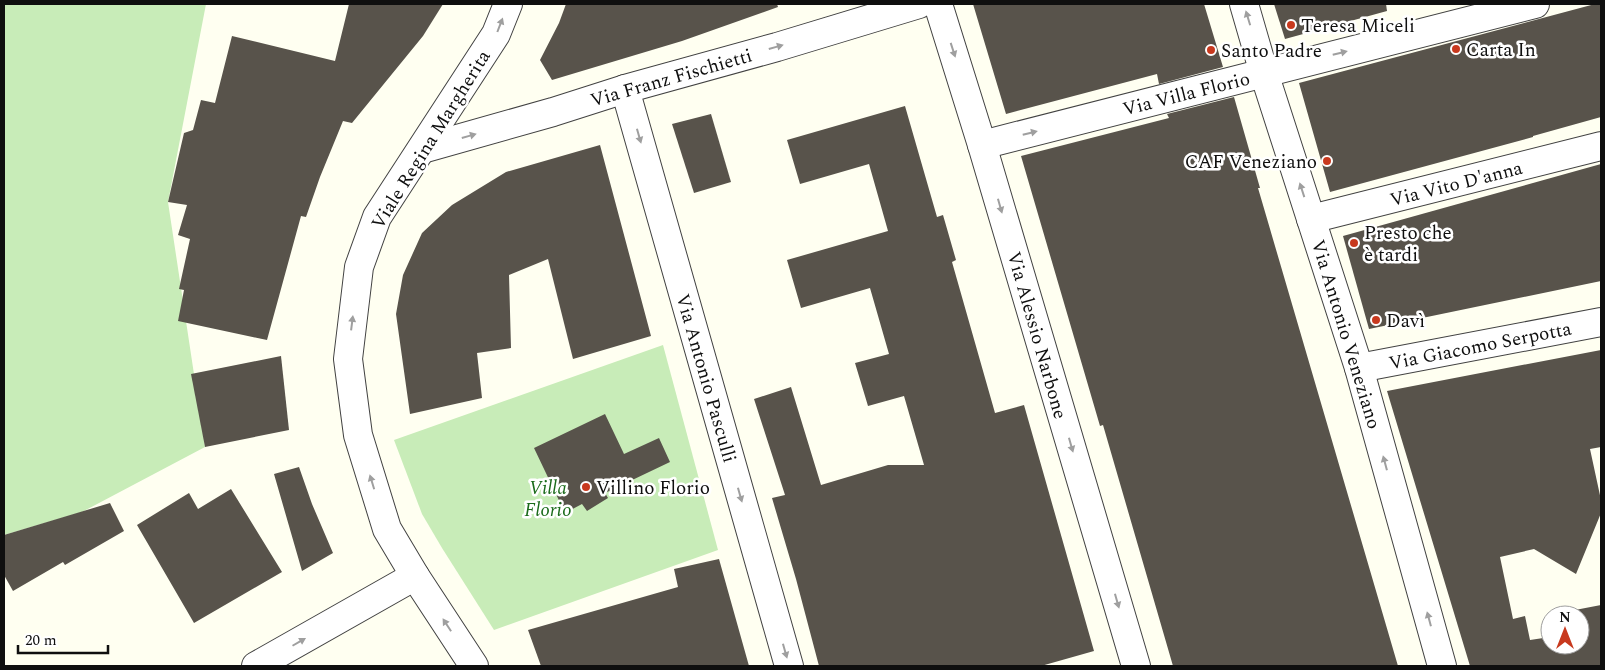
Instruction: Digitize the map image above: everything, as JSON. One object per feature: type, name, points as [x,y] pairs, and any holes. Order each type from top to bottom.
[{"type":"street","name":"Viale Regina Margherita","points":[[474,666],[415,576],[387,529],[358,435],[348,359],[359,267],[377,217],[496,34],[508,4]]},
{"type":"street","name":"Via Franz Fischietti","points":[[422,149],[553,112],[625,89],[777,47],[919,4]]},
{"type":"street","name":"Via Alessio Narbone","points":[[938,4],[982,145],[1136,666]]},
{"type":"street","name":"Via Antonio Veneziano","points":[[1244,4],[1264,73],[1359,368],[1442,666]]},
{"type":"street","name":"Via Villa Florio","points":[[982,145],[1264,73],[1471,12],[1535,4]]},
{"type":"street","name":"Via Antonio Pasculli","points":[[625,89],[789,666]]},
{"type":"street","name":"Via Vito D'anna","points":[[1311,219],[1601,146]]},
{"type":"street","name":"Via Giacomo Serpotta","points":[[1359,368],[1601,322]]},
{"type":"street","points":[[256,666],[415,576]]},
{"type":"green space","points":[[4,4],[206,4],[168,202],[205,447],[82,512],[4,535]]},
{"type":"green space","name":"Villa Florio","points":[[663,345],[718,550],[494,630],[422,514],[394,440]]},
{"type":"building","points":[[349,4],[443,4],[423,36],[352,123],[343,121],[306,217],[301,216],[267,340],[178,321],[184,290],[179,289],[190,239],[178,235],[187,205],[168,202],[184,133],[193,130],[201,100],[215,103],[232,36],[335,61]]},
{"type":"building","points":[[566,4],[777,4],[778,7],[682,41],[552,80],[540,60],[559,23]]},
{"type":"building","points":[[973,4],[1204,4],[1223,67],[1159,84],[1157,74],[1006,114]]},
{"type":"building","points":[[1274,4],[1386,4],[1387,11],[1285,39]]},
{"type":"building","points":[[1595,4],[1601,4],[1601,117],[1330,192],[1299,83]]},
{"type":"building","points":[[1234,97],[1260,188],[1258,188],[1398,666],[1173,666],[1103,425],[1100,426],[1021,156],[1169,118],[1167,114]]},
{"type":"building","points":[[905,106],[937,217],[943,215],[956,260],[952,262],[995,413],[1024,405],[1094,651],[1041,666],[819,666],[772,498],[785,495],[754,399],[791,387],[821,485],[888,465],[924,465],[904,396],[868,406],[855,363],[889,354],[870,288],[801,308],[787,260],[888,231],[869,164],[800,184],[787,140]]},
{"type":"building","points":[[711,114],[731,182],[694,193],[672,124]]},
{"type":"building","points":[[600,145],[651,336],[573,359],[548,259],[509,275],[511,348],[477,353],[482,398],[410,414],[396,314],[403,275],[422,233],[452,205],[506,172]]},
{"type":"building","points":[[1601,164],[1601,281],[1369,329],[1343,236]]},
{"type":"building","points":[[1601,350],[1601,447],[1590,449],[1601,500],[1601,513],[1576,574],[1534,549],[1500,557],[1513,619],[1525,616],[1530,640],[1540,638],[1540,655],[1590,655],[1590,607],[1601,605],[1601,666],[1470,666],[1387,391]]},
{"type":"building","points":[[281,356],[289,430],[205,447],[191,374]]},
{"type":"building","name":"Villino Florio","points":[[605,414],[624,454],[659,438],[670,462],[605,493],[608,498],[587,511],[582,504],[565,513],[534,448]]},
{"type":"building","points":[[299,467],[312,504],[333,553],[302,571],[274,474]]},
{"type":"building","points":[[231,489],[282,572],[194,623],[137,525],[189,493],[198,509]]},
{"type":"building","points":[[110,503],[124,531],[65,565],[63,562],[13,591],[4,575],[4,535]]},
{"type":"building","points":[[719,559],[749,666],[541,666],[528,630],[678,587],[674,569]]},
{"type":"place","name":"Teresa Miceli","points":[[1291,25]]},
{"type":"place","name":"Carta In","points":[[1456,49]]},
{"type":"place","name":"Santo Padre","points":[[1211,50]]},
{"type":"place","name":"CAF Veneziano","points":[[1327,161]]},
{"type":"place","name":"Presto che è tardi","points":[[1354,243]]},
{"type":"place","name":"Davì","points":[[1376,320]]},
{"type":"place","name":"Villino Florio","points":[[586,487]]}]
